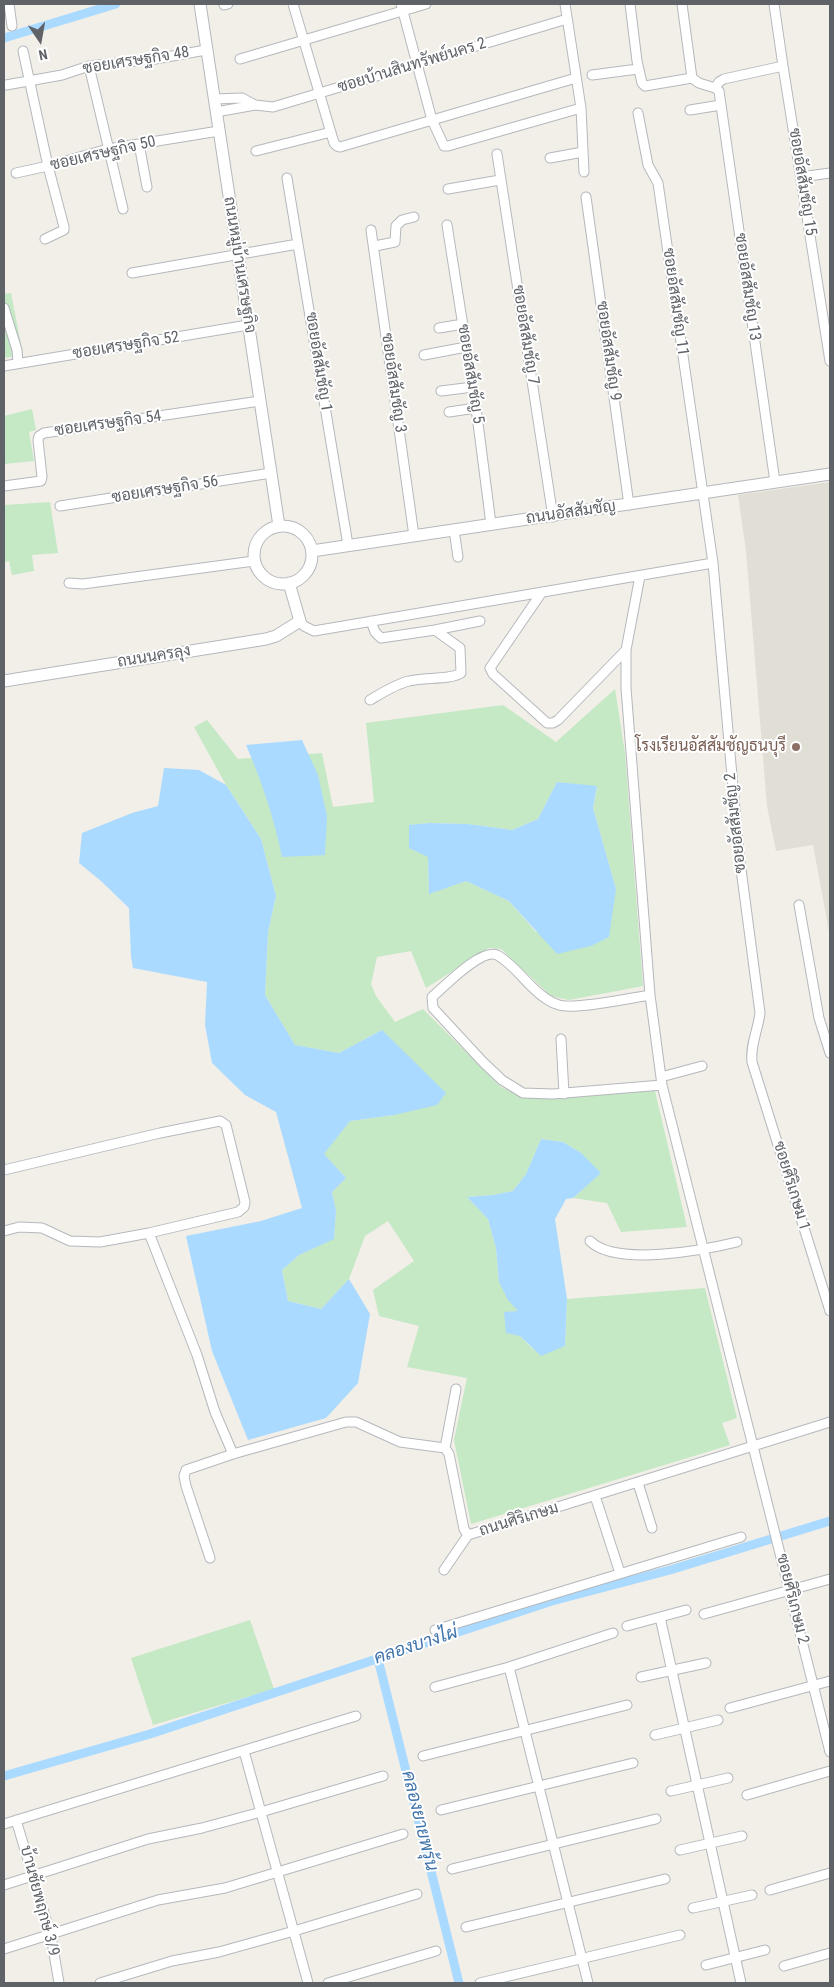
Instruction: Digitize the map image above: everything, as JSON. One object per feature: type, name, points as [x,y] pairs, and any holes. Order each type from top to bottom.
[{"type":"street","points":[[9,4],[12,26]]},
{"type":"street","name":"ถนนหมู่บ้านเศรษฐกิจ","points":[[200,4],[279,526]]},
{"type":"street","points":[[293,4],[318,94],[336,146],[340,147],[576,78]]},
{"type":"street","points":[[240,59],[402,7],[426,4]]},
{"type":"street","points":[[565,4],[581,108],[584,172]]},
{"type":"street","points":[[630,4],[638,69],[640,79],[645,86],[692,78],[699,83],[717,89],[719,82],[724,79],[782,66]]},
{"type":"street","points":[[682,4],[692,78]]},
{"type":"street","name":"ซอยอัสสัมชัญ 15","points":[[774,4],[782,66],[830,361]]},
{"type":"street","points":[[402,7],[432,120],[444,146],[581,108]]},
{"type":"street","name":"ซอยบ้านสินทรัพย์นคร 2","points":[[214,99],[242,98],[255,104],[273,107],[567,19]]},
{"type":"street","name":"ซอยเศรษฐกิจ 48","points":[[6,85],[62,75],[89,66],[155,59],[206,50]]},
{"type":"street","points":[[23,51],[64,230],[45,238]]},
{"type":"street","points":[[89,66],[123,208]]},
{"type":"street","points":[[592,75],[638,69]]},
{"type":"street","name":"ซอยอัสสัมชัญ 13","points":[[717,89],[721,105],[775,482]]},
{"type":"street","name":"ซอยบ้านสินทรัพย์นคร 2","points":[[216,112],[249,107],[255,104]]},
{"type":"street","points":[[690,110],[721,105]]},
{"type":"street","name":"ซอยอัสสัมชัญ 11","points":[[638,113],[648,166],[658,183],[702,494]]},
{"type":"street","name":"ซอยเศรษฐกิจ 50","points":[[16,173],[108,149],[219,131]]},
{"type":"street","points":[[256,151],[331,132]]},
{"type":"street","points":[[139,144],[148,187]]},
{"type":"street","points":[[550,158],[583,152]]},
{"type":"street","name":"ซอยอัสสัมชัญ 7","points":[[497,154],[553,516]]},
{"type":"street","points":[[801,177],[830,174]]},
{"type":"street","name":"ซอยอัสสัมชัญ 1","points":[[288,178],[348,545]]},
{"type":"street","points":[[448,189],[500,180]]},
{"type":"street","name":"ซอยอัสสัมชัญ 9","points":[[586,197],[629,504]]},
{"type":"street","points":[[375,246],[395,242],[396,226],[402,220],[414,217]]},
{"type":"street","name":"ซอยอัสสัมชัญ 5","points":[[447,225],[473,387],[492,524]]},
{"type":"street","name":"ซอยอัสสัมชัญ 3","points":[[371,230],[375,246],[414,536]]},
{"type":"street","points":[[132,273],[298,244]]},
{"type":"street","points":[[4,308],[17,350],[18,362]]},
{"type":"street","points":[[439,328],[463,324]]},
{"type":"street","name":"ซอยเศรษฐกิจ 52","points":[[4,366],[18,362],[248,325]]},
{"type":"street","points":[[424,355],[466,347]]},
{"type":"street","points":[[440,391],[473,387]]},
{"type":"street","name":"ซอยเศรษฐกิจ 54","points":[[4,486],[41,481],[38,440],[44,433],[260,402]]},
{"type":"street","points":[[449,412],[476,408]]},
{"type":"street","name":"ซอยเศรษฐกิจ 56","points":[[60,506],[271,473]]},
{"type":"street","name":"ถนนอัสสัมชัญ","points":[[312,551],[830,474]]},
{"type":"street","name":"ซอยอัสสัมชัญ 2","points":[[702,494],[713,563],[738,854],[760,1013],[759,1025],[753,1043],[752,1062]]},
{"type":"street","points":[[279,526],[293,527],[302,533],[309,542],[312,551],[311,564],[306,573],[298,580],[289,583],[276,583],[266,579],[254,561],[254,549],[260,538],[269,529],[279,526]]},
{"type":"street","points":[[454,530],[458,557]]},
{"type":"street","points":[[69,583],[83,584],[254,561]]},
{"type":"street","points":[[289,583],[300,621],[304,626],[314,631],[713,563]]},
{"type":"street","name":"ซอยศิริเกษม 2","points":[[640,576],[626,650],[626,688],[650,995],[661,1081],[830,1752]]},
{"type":"street","points":[[542,592],[490,668],[499,680],[547,723],[553,723],[558,720],[626,650]]},
{"type":"street","name":"ถนนนครลุง","points":[[4,681],[266,639],[276,636],[300,621]]},
{"type":"street","points":[[371,621],[374,632],[381,638],[480,621]]},
{"type":"street","points":[[370,700],[408,681],[429,677],[452,677],[460,673],[460,648],[436,630]]},
{"type":"street","points":[[799,905],[819,1018],[830,1053]]},
{"type":"street","points":[[650,995],[606,1002],[559,1006],[540,995],[504,960],[496,955],[489,954],[476,960],[432,998],[433,1008],[483,1062],[514,1089],[533,1095],[564,1094],[661,1081],[702,1066]]},
{"type":"street","points":[[561,1039],[564,1094]]},
{"type":"street","name":"ซอยศิริเกษม 1","points":[[752,1062],[830,1311]]},
{"type":"street","points":[[4,1170],[169,1131],[216,1121],[223,1122],[239,1178],[244,1207],[238,1212],[112,1241],[79,1243],[70,1241],[42,1228],[20,1227],[4,1231]]},
{"type":"street","points":[[149,1233],[197,1355],[215,1412],[233,1454]]},
{"type":"street","points":[[590,1241],[596,1247],[618,1253],[657,1254],[703,1250],[737,1242]]},
{"type":"street","points":[[210,1558],[186,1486],[184,1476],[186,1470],[233,1454],[346,1422],[356,1422],[400,1442],[445,1448],[456,1389]]},
{"type":"street","name":"ถนนศิริเกษม","points":[[445,1448],[449,1454],[464,1529],[468,1535],[830,1422]]},
{"type":"street","points":[[638,1483],[652,1528]]},
{"type":"street","points":[[595,1496],[620,1573]]},
{"type":"street","points":[[444,1570],[468,1535]]},
{"type":"street","points":[[435,1630],[741,1537]]},
{"type":"street","points":[[704,1614],[830,1579]]},
{"type":"street","points":[[627,1626],[686,1610]]},
{"type":"street","points":[[660,1617],[741,1983]]},
{"type":"street","points":[[435,1687],[508,1667],[613,1633]]},
{"type":"street","points":[[641,1677],[706,1663]]},
{"type":"street","points":[[508,1667],[588,1983]]},
{"type":"street","points":[[730,1708],[830,1681]]},
{"type":"street","points":[[423,1756],[627,1705]]},
{"type":"street","points":[[4,1824],[356,1716]]},
{"type":"street","points":[[655,1735],[718,1720]]},
{"type":"street","points":[[244,1750],[308,1983]]},
{"type":"street","points":[[441,1810],[633,1763]]},
{"type":"street","points":[[747,1795],[830,1771]]},
{"type":"street","points":[[4,1885],[148,1839],[261,1812],[382,1776]]},
{"type":"street","points":[[671,1791],[728,1778]]},
{"type":"street","points":[[452,1869],[656,1819]]},
{"type":"street","name":"บ้านชัยพฤกษ์ 3/9","points":[[16,1820],[51,1936],[59,1983]]},
{"type":"street","points":[[4,1949],[51,1936],[158,1900],[225,1888],[403,1834]]},
{"type":"street","points":[[680,1850],[742,1836]]},
{"type":"street","points":[[770,1890],[830,1873]]},
{"type":"street","points":[[466,1927],[665,1879]]},
{"type":"street","points":[[100,1983],[172,1961],[219,1952],[294,1931],[417,1894]]},
{"type":"street","points":[[693,1908],[752,1894]]},
{"type":"street","points":[[480,1983],[680,1935]]},
{"type":"street","points":[[706,1965],[766,1950]]},
{"type":"street","points":[[328,1983],[436,1951]]},
{"type":"street","points":[[784,1966],[830,1952]]},
{"type":"shaded area","name":"โรงเรียนอัสสัมชัญธนบุรี","points":[[830,482],[830,937],[813,845],[776,851],[767,806],[746,551],[738,495]]},
{"type":"green space","points":[[11,293],[23,355],[4,358],[4,294]]},
{"type":"green space","points":[[32,409],[36,430],[29,432],[34,461],[4,464],[4,416]]},
{"type":"green space","points":[[50,502],[58,553],[32,555],[34,571],[12,575],[9,561],[4,562],[4,505]]},
{"type":"green space","points":[[615,689],[625,753],[643,986],[569,1000],[551,996],[501,949],[489,948],[426,988],[411,951],[377,957],[371,984],[376,996],[395,1022],[423,1009],[501,1087],[524,1098],[655,1091],[687,1227],[621,1232],[607,1203],[573,1198],[583,1189],[581,1153],[563,1142],[541,1139],[526,1174],[513,1191],[467,1197],[488,1219],[496,1248],[499,1282],[519,1311],[520,1336],[533,1349],[565,1346],[567,1299],[705,1288],[737,1418],[722,1423],[730,1445],[471,1524],[454,1440],[467,1378],[407,1367],[419,1326],[379,1316],[373,1290],[414,1261],[388,1221],[365,1236],[349,1279],[321,1309],[288,1301],[282,1270],[299,1255],[334,1238],[336,1212],[332,1192],[346,1178],[323,1154],[350,1121],[394,1115],[382,1030],[339,1053],[295,1045],[265,995],[268,932],[276,896],[261,839],[226,785],[194,727],[207,720],[238,759],[322,753],[333,807],[374,802],[366,723],[503,705],[556,742]],"holes":[[[557,782],[597,787],[593,808],[616,889],[536,932],[509,901],[466,881],[429,893],[428,857],[410,825],[430,823],[468,824],[512,830],[538,819]]]},
{"type":"green space","points":[[250,1620],[274,1689],[153,1725],[131,1658]]},
{"type":"water","points":[[302,740],[318,775],[327,816],[325,855],[282,857],[267,800],[246,745]]},
{"type":"water","points":[[164,768],[199,770],[226,785],[261,839],[276,896],[268,932],[265,995],[295,1045],[339,1053],[382,1030],[446,1093],[437,1105],[394,1115],[350,1121],[324,1154],[346,1178],[332,1192],[336,1211],[334,1239],[299,1255],[282,1270],[288,1301],[321,1309],[349,1279],[370,1314],[358,1383],[326,1418],[248,1440],[212,1351],[186,1236],[261,1221],[302,1208],[276,1112],[245,1095],[212,1063],[205,1025],[207,982],[133,968],[129,908],[79,863],[82,833],[132,813],[158,806]]},
{"type":"water","points":[[557,782],[597,786],[593,808],[616,889],[609,937],[591,946],[557,954],[509,901],[466,881],[429,894],[428,857],[409,848],[409,825],[430,823],[468,824],[512,830],[538,819]]},
{"type":"water","points":[[541,1139],[563,1142],[581,1153],[601,1173],[573,1198],[566,1199],[555,1219],[567,1299],[565,1346],[541,1356],[520,1336],[506,1333],[504,1312],[518,1311],[508,1300],[499,1282],[496,1248],[488,1219],[467,1197],[513,1191],[526,1174]]},
{"type":"waterway","points":[[4,38],[116,4]]},
{"type":"waterway","name":"คลองบางไผ่","points":[[4,1776],[150,1734],[552,1601],[670,1570],[830,1521]]},
{"type":"waterway","name":"คลองยายพรุ้น","points":[[378,1659],[459,1983]]},
{"type":"place","name":"โรงเรียนอัสสัมชัญธนบุรี","points":[[796,747]]}]
